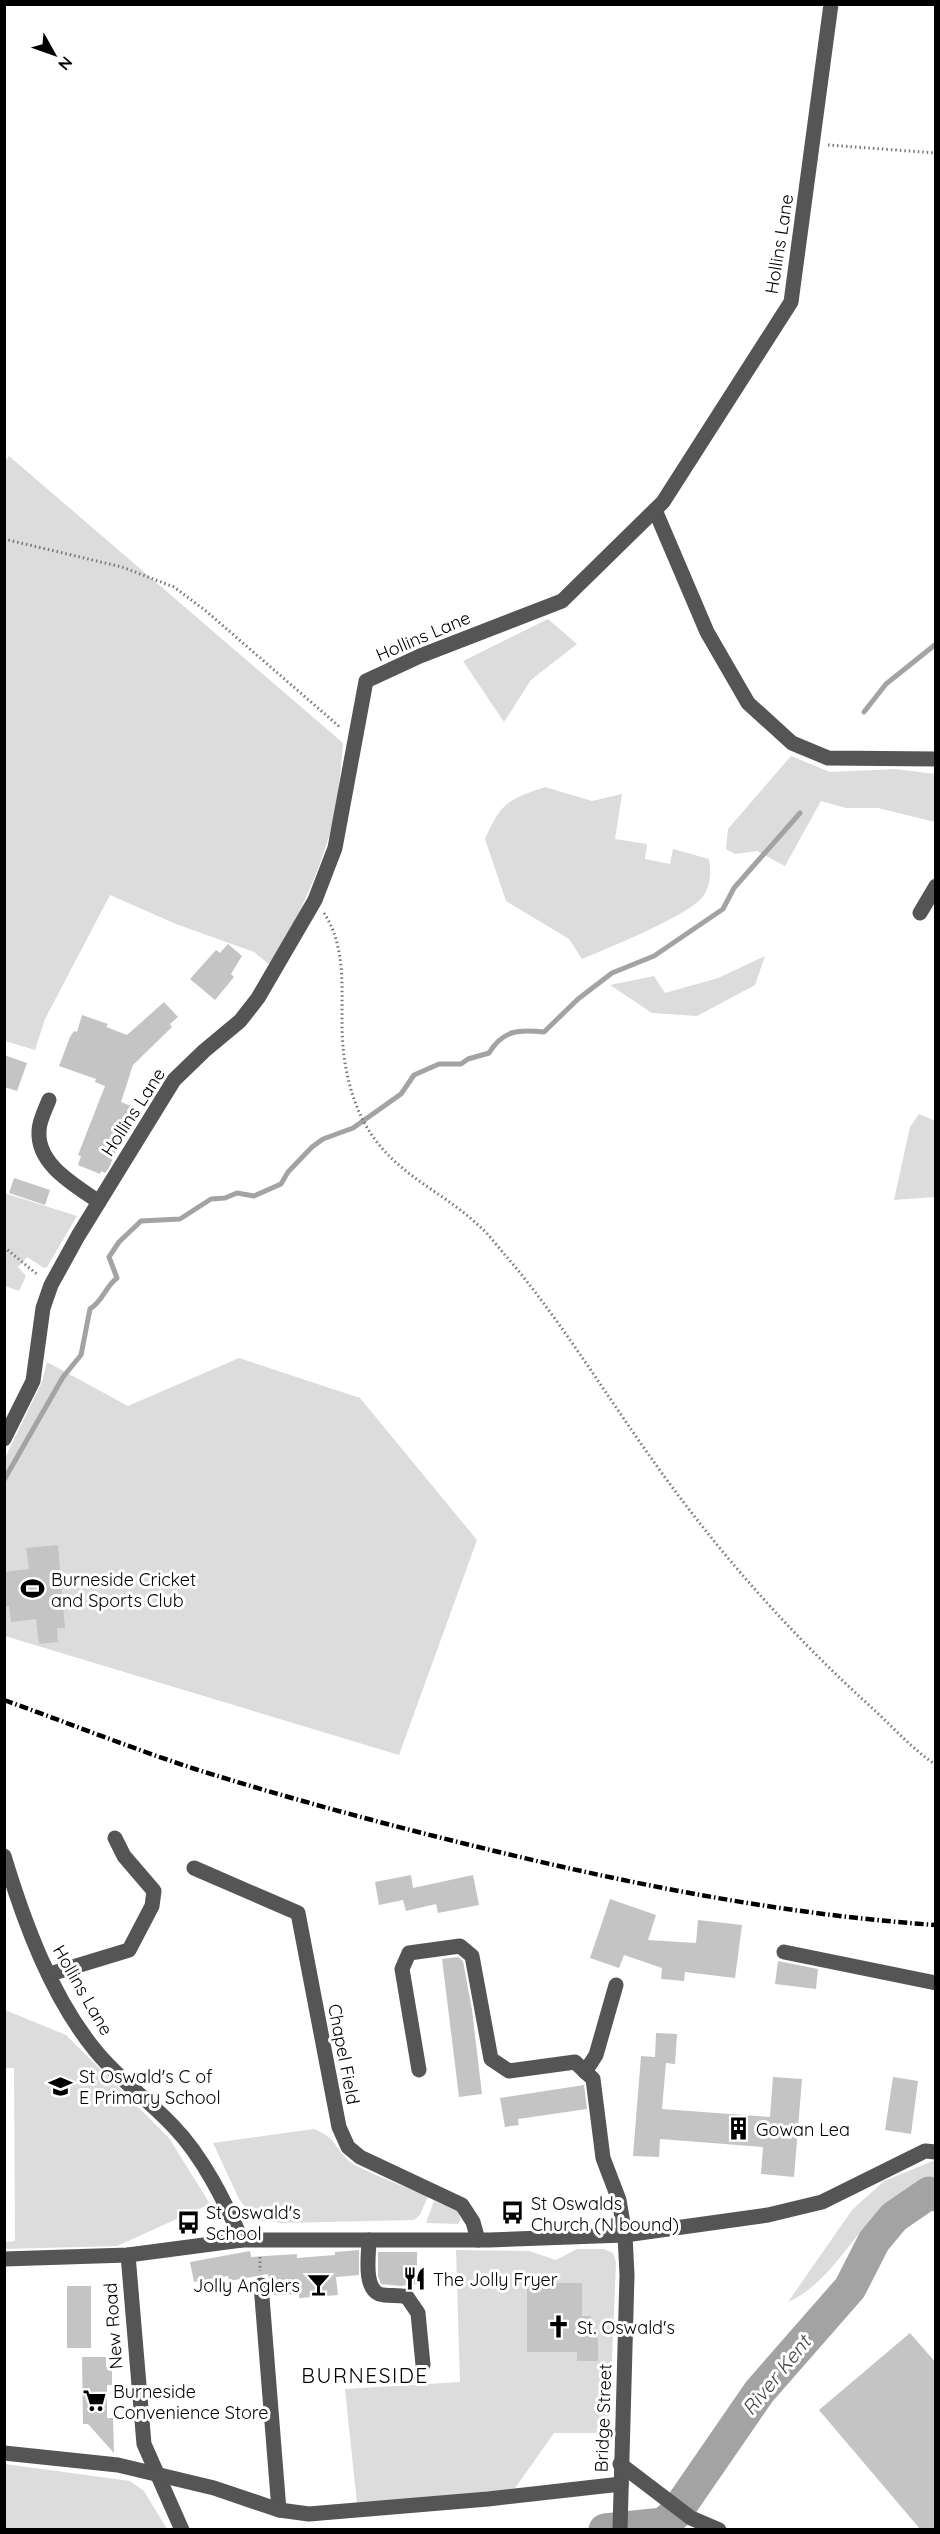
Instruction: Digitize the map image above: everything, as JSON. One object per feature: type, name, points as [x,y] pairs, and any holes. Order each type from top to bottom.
[{"type":"street","name":"Hollins Lane","points":[[4,1439],[33,1381],[43,1308],[51,1285],[174,1080],[240,1021],[289,950],[315,900],[338,837],[353,739],[366,681],[420,656],[562,601],[663,502],[791,302],[831,4]]},
{"type":"street","points":[[655,510],[707,632],[748,704],[792,743],[828,758],[936,759]]},
{"type":"street","points":[[921,913],[936,886]]},
{"type":"street","points":[[49,1100],[39,1129],[39,1148],[52,1166],[99,1202]]},
{"type":"street","points":[[50,1974],[129,1950],[152,1906],[154,1891],[124,1856],[115,1838]]},
{"type":"street","name":"Hollins Lane","points":[[4,1856],[32,1939],[75,2023],[96,2051],[176,2128],[206,2171],[242,2240]]},
{"type":"street","name":"Chapel Field","points":[[194,1868],[298,1912],[339,2127],[348,2147],[360,2157],[462,2205],[473,2222],[478,2240]]},
{"type":"street","points":[[419,2070],[404,1995],[402,1969],[410,1953],[460,1946],[471,1956],[491,2059],[510,2071],[575,2062],[585,2072],[596,2055],[616,1985]]},
{"type":"street","points":[[784,1952],[936,1983]]},
{"type":"street","name":"Bridge Street","points":[[585,2072],[593,2079],[603,2158],[618,2200],[625,2235],[627,2275],[620,2529]]},
{"type":"street","points":[[4,2259],[128,2255],[242,2240],[478,2240],[625,2235],[768,2215],[822,2202],[926,2151],[936,2152]]},
{"type":"street","points":[[369,2240],[369,2281],[373,2289],[381,2295],[402,2295],[416,2307],[423,2365]]},
{"type":"street","name":"New Road","points":[[128,2255],[144,2444],[182,2529]]},
{"type":"street","points":[[261,2285],[279,2510]]},
{"type":"street","points":[[4,2453],[118,2465],[214,2488],[279,2510],[309,2514],[488,2499],[621,2484]]},
{"type":"street","points":[[620,2464],[691,2518],[719,2529]]},
{"type":"path","points":[[828,145],[936,153]]},
{"type":"path","points":[[4,539],[122,567],[174,587],[206,611],[353,739]]},
{"type":"path","points":[[315,900],[331,923],[339,952],[343,993],[343,1045],[349,1085],[364,1124],[382,1148],[409,1176],[477,1224],[542,1305],[650,1458],[726,1555],[818,1657],[936,1765]]},
{"type":"path","points":[[4,1247],[51,1285]]},
{"type":"path","points":[[259,2240],[261,2285]]},
{"type":"shaded area","points":[[9,456],[343,743],[336,808],[323,856],[299,912],[271,966],[254,952],[176,924],[110,895],[45,1019],[35,1050],[5,1041],[4,464]]},
{"type":"shaded area","points":[[548,619],[577,644],[531,680],[504,722],[463,661]]},
{"type":"shaded area","points":[[791,756],[830,772],[895,769],[935,774],[935,822],[878,808],[846,808],[821,801],[785,866],[757,851],[735,854],[726,849],[728,829]]},
{"type":"shaded area","points":[[545,787],[592,801],[622,794],[615,839],[647,844],[645,859],[670,864],[673,849],[709,859],[710,878],[704,895],[697,903],[667,921],[582,959],[569,939],[506,901],[485,839],[502,809],[514,799]]},
{"type":"shaded area","points":[[765,956],[755,985],[697,1016],[652,1013],[610,985],[654,976],[665,993],[718,978]]},
{"type":"shaded area","points":[[919,1114],[935,1121],[935,1197],[894,1200],[910,1127]]},
{"type":"shaded area","points":[[4,1193],[77,1216],[47,1267],[44,1268],[27,1257],[18,1267],[26,1276],[19,1291],[5,1286]]},
{"type":"shaded area","points":[[239,1358],[360,1398],[477,1540],[399,1755],[5,1636],[5,1458],[42,1382],[47,1362],[128,1406]]},
{"type":"shaded area","name":"St Oswald's C of E Primary School","points":[[5,2010],[66,2035],[169,2138],[210,2204],[117,2246],[5,2249],[5,2242],[15,2241],[14,2068],[5,2068]]},
{"type":"shaded area","points":[[314,2129],[329,2137],[344,2156],[355,2165],[428,2196],[420,2215],[414,2220],[282,2223],[256,2220],[239,2199],[213,2143]]},
{"type":"shaded area","points":[[935,2160],[935,2185],[889,2203],[872,2219],[816,2284],[788,2302],[852,2210],[884,2181]]},
{"type":"shaded area","points":[[434,2201],[457,2210],[461,2220],[458,2224],[426,2223]]},
{"type":"shaded area","points":[[577,2249],[604,2249],[613,2253],[616,2262],[609,2433],[554,2433],[513,2491],[357,2504],[345,2389],[460,2382],[456,2250],[529,2251],[556,2260]]},
{"type":"shaded area","points":[[5,2464],[130,2481],[144,2491],[167,2529],[5,2529]]},
{"type":"building","points":[[228,944],[242,956],[231,974],[234,977],[215,1000],[190,979],[216,950],[220,953]]},
{"type":"building","points":[[164,1002],[178,1017],[170,1024],[172,1027],[133,1065],[121,1102],[133,1107],[109,1168],[105,1173],[101,1171],[100,1174],[78,1165],[81,1156],[78,1155],[105,1086],[95,1082],[96,1079],[59,1066],[70,1037],[74,1031],[77,1032],[82,1015],[108,1024],[106,1027],[127,1035]]},
{"type":"building","points":[[4,1055],[27,1063],[17,1091],[4,1087]]},
{"type":"building","points":[[14,1178],[50,1190],[45,1205],[9,1193]]},
{"type":"building","name":"Burneside Cricket and Sports Club","points":[[58,1545],[65,1628],[57,1628],[58,1642],[39,1644],[36,1619],[11,1622],[9,1606],[4,1607],[4,1572],[29,1569],[26,1548]]},
{"type":"building","points":[[411,1875],[413,1888],[473,1875],[479,1905],[438,1913],[436,1904],[406,1911],[403,1900],[379,1905],[375,1882]]},
{"type":"building","points":[[610,1899],[656,1915],[648,1940],[696,1943],[698,1920],[742,1925],[735,1978],[685,1972],[684,1981],[661,1979],[662,1968],[624,1955],[619,1968],[590,1958]]},
{"type":"building","points":[[458,1957],[463,1961],[472,2010],[482,2094],[459,2097],[442,1959]]},
{"type":"building","points":[[778,1961],[818,1969],[816,1989],[775,1984]]},
{"type":"building","name":"Gowan Lea","points":[[656,2033],[677,2034],[675,2064],[666,2063],[662,2109],[770,2117],[773,2077],[802,2079],[794,2177],[761,2174],[763,2147],[660,2139],[659,2157],[633,2156],[641,2056],[655,2057]]},
{"type":"building","points":[[893,2077],[918,2081],[911,2134],[885,2130]]},
{"type":"building","points":[[584,2085],[587,2109],[518,2119],[519,2125],[505,2127],[500,2098]]},
{"type":"building","points":[[359,2250],[359,2275],[336,2277],[338,2295],[299,2298],[299,2294],[272,2295],[268,2274],[229,2281],[228,2276],[194,2282],[190,2262],[250,2251],[251,2257],[297,2254],[297,2258],[335,2255],[335,2252]]},
{"type":"building","points":[[378,2252],[417,2252],[417,2284],[401,2286],[381,2284],[378,2276]]},
{"type":"building","name":"St. Oswald's","points":[[527,2283],[582,2283],[582,2316],[591,2316],[591,2338],[598,2338],[598,2361],[577,2361],[577,2352],[527,2352]]},
{"type":"building","points":[[67,2286],[91,2286],[91,2348],[67,2348]]},
{"type":"building","points":[[910,2333],[936,2363],[936,2529],[920,2529],[819,2410]]},
{"type":"building","name":"Burneside Convenience Store","points":[[82,2357],[106,2357],[106,2367],[112,2367],[112,2385],[107,2385],[107,2418],[113,2418],[114,2453],[88,2424],[83,2424]]},
{"type":"waterway","points":[[864,712],[886,684],[936,644]]},
{"type":"waterway","points":[[4,1480],[63,1377],[81,1355],[90,1309],[117,1278],[109,1257],[119,1242],[141,1221],[180,1219],[211,1199],[225,1198],[237,1193],[254,1196],[281,1184],[288,1172],[312,1147],[323,1139],[353,1128],[401,1094],[414,1075],[439,1064],[461,1064],[468,1059],[489,1053],[494,1045],[512,1033],[544,1032],[578,999],[612,973],[654,956],[723,909],[734,888],[800,813]]},
{"type":"waterway","name":"River Kent","points":[[605,2530],[663,2524],[675,2514],[759,2392],[850,2288],[874,2241],[894,2217],[929,2193],[936,2195]]},
{"type":"railway","points":[[4,1700],[147,1753],[233,1781],[348,1814],[503,1853],[664,1888],[772,1907],[936,1925]]},
{"type":"place","name":"Burneside Cricket and Sports Club","points":[[33,1589]]},
{"type":"place","name":"St Oswald's C of E Primary School","points":[[61,2086]]},
{"type":"place","name":"Gowan Lea","points":[[738,2129]]},
{"type":"place","name":"St Oswalds Church (N bound)","points":[[513,2213]]},
{"type":"place","name":"St Oswald's School","points":[[188,2222]]},
{"type":"place","name":"The Jolly Fryer","points":[[415,2279]]},
{"type":"place","name":"Jolly Anglers","points":[[318,2285]]},
{"type":"place","name":"St. Oswald's","points":[[559,2327]]},
{"type":"place","name":"Burneside Convenience Store","points":[[95,2401]]},
{"type":"district","name":"BURNESIDE","points":[[365,2375]]}]
